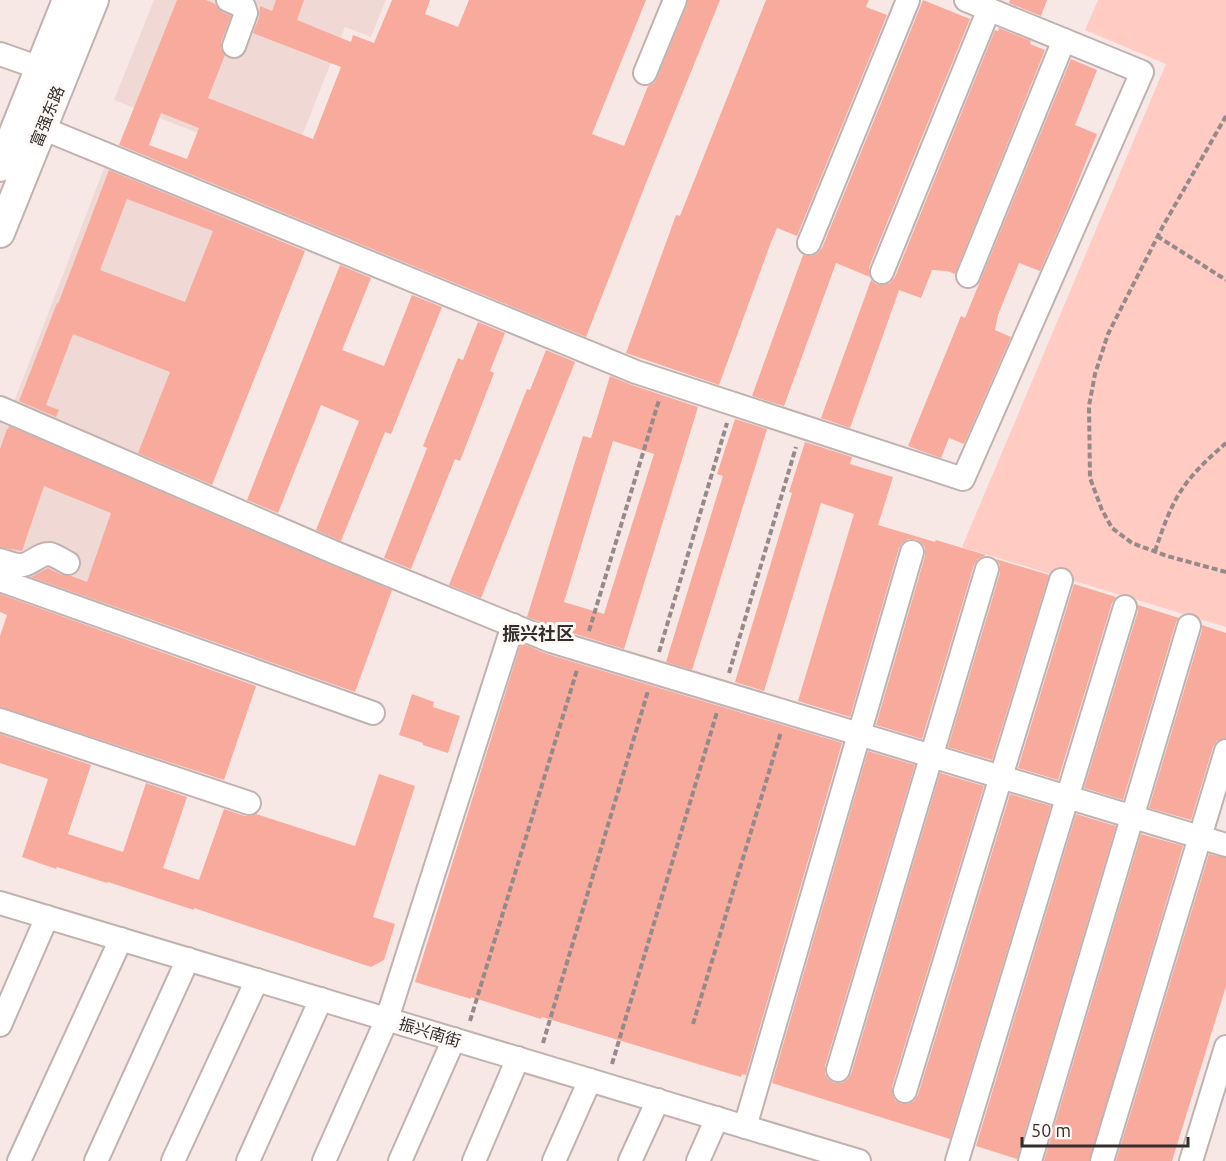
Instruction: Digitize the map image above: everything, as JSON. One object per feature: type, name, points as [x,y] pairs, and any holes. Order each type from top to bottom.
[{"type":"main road","name":"富强东路","points":[[0,167],[67,0]]},
{"type":"main road","name":"富强东路","points":[[0,233],[94,0]]},
{"type":"street","points":[[228,0],[244,7],[246,13],[234,46]]},
{"type":"street","points":[[645,73],[675,0]]},
{"type":"street","points":[[809,243],[908,0]]},
{"type":"street","points":[[42,129],[625,368],[963,479],[1142,72],[966,0]]},
{"type":"street","points":[[882,272],[989,9]]},
{"type":"street","points":[[968,276],[1064,40]]},
{"type":"street","points":[[0,54],[40,68]]},
{"type":"street","points":[[0,408],[338,554],[551,641],[1226,845]]},
{"type":"street","points":[[745,1127],[912,552]]},
{"type":"street","points":[[0,560],[22,566],[50,554],[68,563]]},
{"type":"street","points":[[838,1070],[987,569]]},
{"type":"street","points":[[0,580],[373,713]]},
{"type":"street","points":[[905,1091],[1060,580]]},
{"type":"street","points":[[957,1161],[1125,608]]},
{"type":"street","points":[[324,1161],[387,1019],[513,625]]},
{"type":"street","points":[[1030,1161],[1189,626]]},
{"type":"street","points":[[0,720],[249,803]]},
{"type":"street","points":[[1102,1161],[1226,751]]},
{"type":"street","name":"振兴南街","points":[[0,903],[859,1161]]},
{"type":"street","points":[[0,1025],[47,917]]},
{"type":"street","points":[[19,1161],[121,939]]},
{"type":"street","points":[[96,1161],[188,959]]},
{"type":"street","points":[[173,1161],[257,980]]},
{"type":"street","points":[[248,1161],[321,999]]},
{"type":"street","points":[[400,1161],[459,1041]]},
{"type":"street","points":[[1191,1161],[1226,1047]]},
{"type":"street","points":[[474,1161],[528,1061]]},
{"type":"street","points":[[554,1161],[598,1082]]},
{"type":"street","points":[[630,1161],[658,1100]]},
{"type":"street","points":[[698,1161],[717,1118]]},
{"type":"path","points":[[1226,116],[1157,236],[1108,334],[1095,374],[1089,406],[1090,478],[1102,510],[1112,528],[1132,543],[1226,572]]},
{"type":"path","points":[[1157,236],[1226,280]]},
{"type":"path","points":[[459,1041],[583,651],[665,382]]},
{"type":"path","points":[[528,1061],[653,672],[733,404]]},
{"type":"path","points":[[598,1082],[722,693],[802,426]]},
{"type":"path","points":[[1155,551],[1172,507],[1187,481],[1226,443]]},
{"type":"path","points":[[693,1024],[787,713]]},
{"type":"shaded area","points":[[154,0],[386,0],[371,37],[345,27],[289,169],[114,100]]},
{"type":"shaded area","points":[[1098,0],[1226,0],[1226,627],[962,547],[1166,64],[1085,30]]},
{"type":"shaded area","points":[[106,163],[269,226],[173,475],[12,407]]},
{"type":"shaded area","points":[[0,423],[146,480],[100,610],[0,572]]},
{"type":"building","points":[[177,0],[206,0],[231,16],[221,42],[221,49],[225,55],[208,98],[313,139],[341,67],[253,33],[259,18],[260,6],[272,11],[276,0],[304,0],[297,20],[351,42],[353,35],[374,43],[392,0],[430,0],[425,14],[458,27],[469,0],[646,0],[592,134],[624,146],[648,86],[657,78],[688,0],[720,0],[586,337],[119,145]],"holes":[[[161,113],[199,128],[187,159],[149,145]]]},
{"type":"building","points":[[766,0],[869,0],[866,7],[887,15],[797,236],[777,228],[719,385],[626,353],[676,215],[680,216]]},
{"type":"building","points":[[923,0],[970,19],[869,267],[870,277],[836,263],[784,406],[752,396],[803,255],[811,256],[822,248]]},
{"type":"building","points":[[1010,0],[1047,0],[1041,16],[1009,3]]},
{"type":"building","points":[[999,28],[1031,41],[1030,44],[1045,50],[955,274],[932,270],[921,298],[899,290],[850,428],[821,418],[871,280],[883,285],[890,283],[895,277],[995,30],[998,31]]},
{"type":"building","points":[[1071,59],[1097,70],[1075,125],[1097,134],[1068,207],[1040,271],[1019,263],[998,315],[995,330],[1011,337],[964,444],[949,438],[941,458],[908,446],[961,316],[965,318]]},
{"type":"building","points":[[109,170],[305,251],[212,485],[138,453],[170,372],[73,334],[46,405],[59,410],[56,417],[19,401]],"holes":[[[127,199],[213,231],[185,302],[100,270]]]},
{"type":"building","points":[[340,265],[371,278],[342,350],[384,366],[412,295],[442,307],[391,434],[385,432],[341,541],[316,530],[359,421],[321,405],[278,513],[247,500]]},
{"type":"building","points":[[478,322],[505,333],[490,371],[494,373],[460,461],[455,459],[411,569],[384,558],[427,448],[423,446],[458,358],[463,360]]},
{"type":"building","points":[[546,350],[575,362],[481,598],[449,585],[527,389],[530,390]]},
{"type":"building","points":[[610,376],[698,407],[624,649],[527,617],[583,436],[591,438]],"holes":[[[613,441],[654,454],[604,614],[564,602]]]},
{"type":"building","points":[[735,419],[767,429],[692,670],[666,662],[723,476],[717,474]]},
{"type":"building","points":[[9,426],[392,590],[355,692],[31,577],[48,568],[62,575],[87,582],[111,513],[44,486],[22,551],[0,547],[0,449]]},
{"type":"building","points":[[805,442],[852,457],[850,464],[893,477],[878,525],[986,555],[978,559],[974,565],[922,739],[876,725],[925,556],[925,548],[916,539],[908,539],[899,548],[850,717],[798,701],[854,514],[821,503],[764,691],[735,682],[792,493],[789,492]]},
{"type":"building","points":[[996,559],[1049,575],[992,760],[948,747],[1000,573],[1000,565]]},
{"type":"building","points":[[1074,584],[1116,597],[1112,603],[1058,780],[1018,768]]},
{"type":"building","points":[[0,594],[256,686],[224,780],[0,707],[0,636],[7,615],[0,612]]},
{"type":"building","points":[[1138,605],[1179,618],[1123,800],[1084,788]]},
{"type":"building","points":[[1202,625],[1226,633],[1226,738],[1217,741],[1213,747],[1191,820],[1149,808]]},
{"type":"building","points":[[521,643],[547,654],[842,743],[746,1075],[742,1074],[741,1077],[542,1017],[541,1019],[415,982]]},
{"type":"building","points":[[412,694],[434,702],[433,707],[460,716],[448,753],[399,735]]},
{"type":"building","points":[[0,734],[91,765],[68,834],[123,852],[146,783],[187,797],[163,868],[199,880],[224,809],[245,816],[256,814],[355,846],[379,774],[415,786],[373,917],[395,924],[384,960],[371,967],[194,908],[194,910],[22,857],[48,779],[0,763]]},
{"type":"building","points":[[868,751],[915,765],[825,1066],[825,1074],[834,1083],[842,1083],[851,1074],[940,773],[984,786],[892,1087],[895,1100],[902,1104],[914,1101],[918,1095],[1010,794],[1051,806],[950,1139],[772,1083]]},
{"type":"building","points":[[1076,814],[1116,826],[1017,1159],[976,1146]]},
{"type":"building","points":[[1141,834],[1183,846],[1089,1161],[1044,1161]]},
{"type":"building","points":[[1209,854],[1226,858],[1226,986],[1172,1161],[1116,1161]]},
{"type":"district","name":"振兴社区","points":[[538,633]]}]
